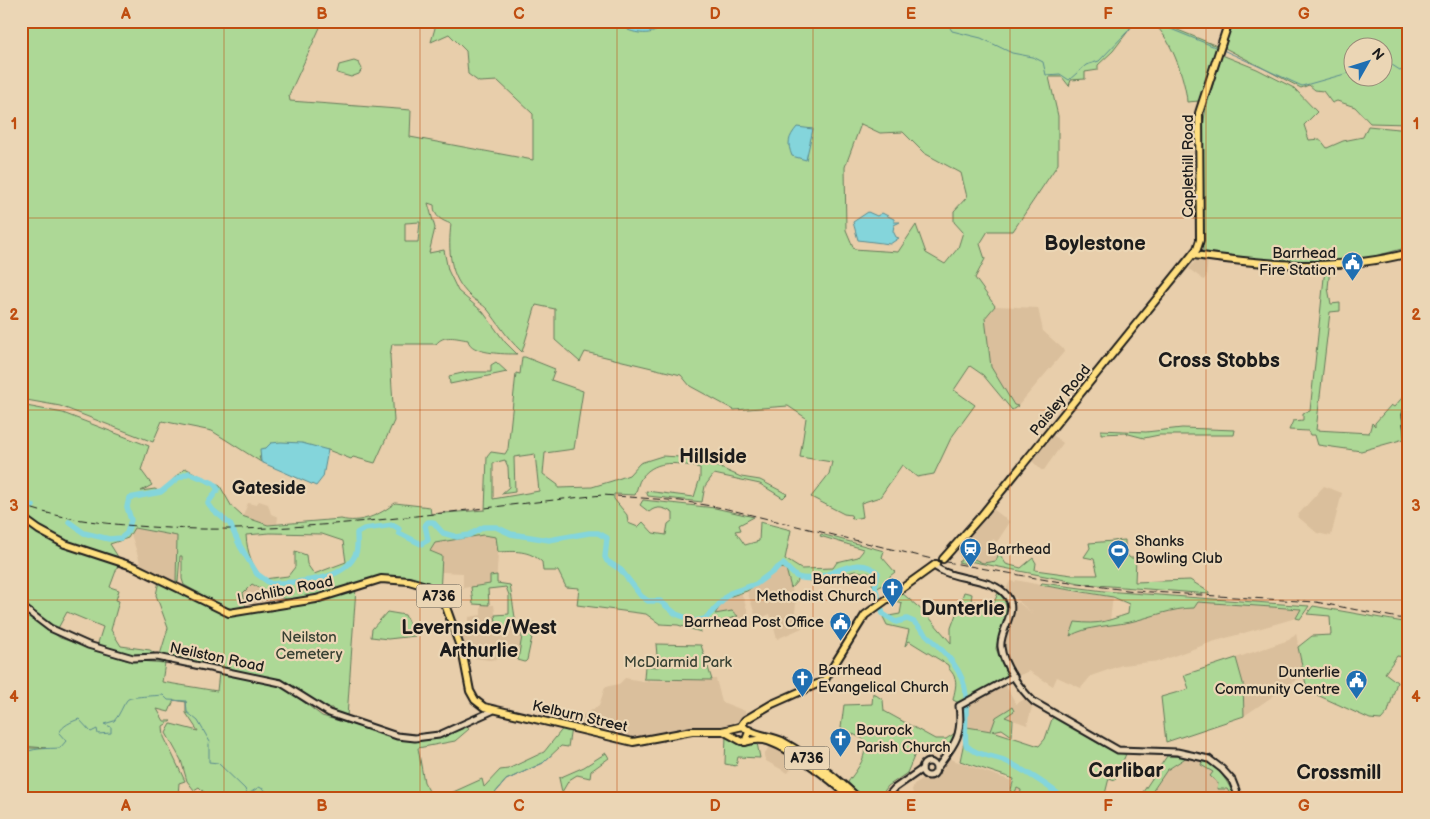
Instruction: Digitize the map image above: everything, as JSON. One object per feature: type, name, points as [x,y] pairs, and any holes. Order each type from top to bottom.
[{"type":"main road","name":"Caplethill Road","points":[[1194,255],[1200,240],[1199,113],[1229,21]]},
{"type":"main road","points":[[1194,255],[1309,266],[1369,262],[1409,253]]},
{"type":"main road","name":"Paisley Road","points":[[942,559],[971,528],[1194,255]]},
{"type":"main road","name":"Lochlibo Road","points":[[21,517],[39,530],[65,544],[135,567],[229,613],[316,599],[376,580],[398,579],[426,586],[437,594],[446,607],[460,646],[473,698],[492,711]]},
{"type":"main road","points":[[744,728],[737,734],[743,741],[749,737],[744,728],[745,720],[784,698],[824,681],[861,620],[885,600],[935,565]]},
{"type":"main road","name":"Kelburn Street","points":[[492,711],[562,724],[633,742],[692,731],[722,731],[744,728]]},
{"type":"main road","name":"A736","points":[[744,728],[784,742],[828,773],[858,798]]},
{"type":"main road","name":"Kelburn Street","points":[[722,731],[743,741]]},
{"type":"main road","name":"A736","points":[[743,741],[762,739],[778,745],[835,784],[850,798]]},
{"type":"street","points":[[1409,402],[1406,415],[1409,442]]},
{"type":"street","points":[[935,565],[947,575],[992,585],[1008,597],[1011,611],[1001,647],[1014,676],[1034,702],[1111,747],[1127,751],[1177,752],[1209,759],[1232,780],[1239,798]]},
{"type":"street","name":"Neilston Road","points":[[21,606],[50,628],[88,645],[133,658],[157,657],[281,683],[329,714],[397,736],[415,738],[439,734],[492,711]]},
{"type":"street","points":[[909,779],[934,774],[960,734],[961,706],[1014,676]]},
{"type":"street","points":[[886,798],[895,788],[922,769],[925,763],[944,759]]},
{"type":"street","points":[[932,762],[937,768]]},
{"type":"street","points":[[922,769],[926,776]]},
{"type":"shaded area","points":[[1197,259],[1208,259],[1204,280],[1189,269]]},
{"type":"shaded area","points":[[995,306],[1038,308],[1043,331],[1064,352],[1018,406],[1014,405],[991,367],[985,318]]},
{"type":"shaded area","points":[[1053,435],[1063,443],[1044,470],[1041,470],[1032,461]]},
{"type":"shaded area","points":[[1324,486],[1342,493],[1331,536],[1317,533],[1297,516]]},
{"type":"shaded area","points":[[259,501],[268,504],[271,514],[278,517],[277,524],[269,525],[243,516],[248,503],[256,505]]},
{"type":"shaded area","points":[[993,509],[1010,522],[997,542],[993,539],[990,549],[999,553],[996,561],[983,563],[965,555],[964,550],[969,542],[966,540]]},
{"type":"shaded area","points":[[134,528],[177,536],[176,582],[142,568],[131,534]]},
{"type":"shaded area","points":[[483,535],[496,536],[498,555],[496,583],[463,588],[463,573],[441,572],[442,556],[430,551],[435,543]]},
{"type":"shaded area","points":[[778,568],[786,569],[796,603],[795,612],[802,628],[777,639],[770,614],[757,620],[747,591]]},
{"type":"shaded area","points":[[1016,580],[1075,592],[1113,597],[1110,620],[1122,624],[1169,610],[1194,608],[1198,602],[1301,609],[1296,618],[1212,642],[1160,661],[1122,665],[1091,676],[1081,688],[1057,677],[1053,686],[1029,671],[1018,676],[1008,659],[1004,644],[1016,604],[1018,602],[1034,615],[1006,590],[1010,581],[1015,582]]},
{"type":"shaded area","points":[[252,584],[270,594],[288,599],[246,608],[243,593]]},
{"type":"shaded area","points":[[741,592],[752,623],[741,626],[735,612],[715,614],[725,598]]},
{"type":"shaded area","points":[[481,605],[494,605],[497,628],[509,627],[523,630],[518,660],[505,658],[489,660],[468,657],[461,635],[469,635],[469,617],[481,615]]},
{"type":"shaded area","points":[[1296,633],[1303,672],[1297,677],[1298,679],[1244,716],[1243,683],[1236,658],[1289,640]]},
{"type":"shaded area","points":[[625,678],[643,681],[716,679],[722,702],[745,711],[747,717],[722,727],[699,727],[645,736],[619,736],[582,725],[580,717],[599,706],[605,687],[619,684]]},
{"type":"shaded area","points":[[1005,684],[1016,704],[1025,699],[1032,707],[1027,725],[1005,717],[1012,707],[991,731],[967,727],[968,706]]},
{"type":"shaded area","points":[[770,744],[797,760],[788,773],[766,761],[764,756]]},
{"type":"shaded area","points":[[1187,757],[1208,763],[1220,772],[1229,783],[1235,798],[1160,798],[1152,792],[1167,770]]},
{"type":"shaded area","points":[[950,759],[1012,781],[1009,793],[1014,794],[1017,788],[1021,789],[1020,796],[1025,798],[914,797],[912,790],[914,784],[921,780],[937,778],[941,768]]},
{"type":"green space","points":[[21,21],[323,21],[289,95],[290,101],[411,110],[410,137],[533,160],[533,114],[498,81],[479,82],[468,74],[466,51],[449,34],[431,42],[437,21],[1139,21],[1132,26],[1113,51],[1098,65],[1098,70],[1085,72],[1085,79],[1071,80],[1069,86],[1062,77],[1049,77],[1058,116],[1058,164],[1013,231],[988,231],[980,244],[985,259],[975,278],[995,306],[985,318],[991,367],[1014,405],[1018,406],[1012,410],[983,375],[970,366],[954,390],[975,405],[951,438],[934,474],[917,477],[902,465],[880,497],[861,503],[863,517],[852,519],[851,515],[844,514],[811,497],[829,474],[832,462],[800,457],[806,418],[788,406],[734,410],[690,386],[681,375],[585,352],[580,362],[555,340],[555,309],[536,305],[522,352],[507,336],[488,310],[463,288],[454,271],[450,253],[451,224],[439,218],[435,212],[434,205],[428,203],[435,228],[429,253],[444,250],[448,270],[458,291],[483,312],[505,342],[517,354],[481,351],[470,345],[468,340],[455,338],[446,338],[436,344],[392,344],[390,356],[394,421],[375,463],[353,457],[351,459],[328,450],[259,457],[261,462],[212,431],[162,421],[153,442],[60,406],[21,399]],"holes":[[[861,124],[880,133],[903,132],[924,153],[961,173],[967,197],[954,211],[954,222],[963,232],[958,248],[945,264],[926,253],[916,225],[898,252],[854,249],[846,230],[845,167]],[[420,222],[418,242],[405,242],[405,223]]]},
{"type":"green space","points":[[1149,21],[1156,21],[1217,46],[1199,101],[1187,102],[1180,70],[1170,45],[1156,26]]},
{"type":"green space","points":[[1232,21],[1409,21],[1409,124],[1370,123],[1355,107],[1337,101],[1332,103],[1323,91],[1315,90],[1309,85],[1301,88],[1225,48]]},
{"type":"green space","points":[[1222,55],[1257,69],[1294,88],[1317,112],[1304,125],[1309,140],[1320,139],[1327,148],[1343,141],[1363,137],[1368,126],[1409,130],[1409,247],[1364,259],[1309,264],[1203,253],[1203,127],[1206,107]]},
{"type":"green space","points":[[354,61],[359,63],[362,69],[359,74],[351,77],[337,73],[339,65]]},
{"type":"green space","points":[[1325,268],[1330,268],[1328,288],[1331,304],[1340,303],[1340,311],[1330,312],[1316,430],[1369,433],[1372,423],[1375,426],[1375,423],[1391,405],[1394,407],[1409,390],[1404,415],[1404,439],[1361,451],[1318,445],[1315,435],[1310,435],[1308,431],[1289,430],[1293,421],[1303,420],[1303,413],[1310,411]]},
{"type":"green space","points":[[522,357],[525,357],[555,369],[551,380],[583,391],[574,449],[545,453],[543,474],[558,485],[558,488],[592,487],[629,475],[640,463],[662,456],[680,457],[716,466],[741,477],[760,480],[787,494],[783,498],[760,484],[714,474],[705,486],[702,502],[648,496],[646,491],[694,497],[700,478],[700,468],[669,463],[661,464],[648,471],[642,477],[635,495],[614,494],[614,499],[627,515],[628,523],[638,527],[643,522],[653,533],[666,535],[668,524],[673,520],[673,513],[661,508],[655,508],[649,512],[640,505],[643,500],[715,508],[754,517],[739,525],[741,530],[735,531],[745,545],[759,541],[760,522],[791,530],[785,559],[801,569],[833,568],[837,562],[858,557],[863,551],[863,549],[820,536],[821,534],[884,551],[882,557],[895,572],[890,576],[890,581],[874,590],[869,573],[855,571],[814,582],[800,578],[791,588],[786,569],[778,568],[747,591],[725,598],[715,614],[732,611],[738,616],[700,628],[701,632],[678,625],[660,624],[646,614],[577,605],[579,588],[566,587],[558,571],[543,571],[542,562],[527,553],[498,552],[496,537],[483,535],[435,543],[430,551],[442,556],[440,594],[425,583],[396,577],[380,578],[318,597],[303,599],[278,597],[252,584],[243,593],[246,608],[234,610],[184,585],[182,579],[182,556],[180,556],[178,582],[176,582],[177,536],[134,528],[128,538],[110,544],[120,560],[110,587],[119,590],[116,600],[119,601],[111,630],[121,646],[150,650],[157,655],[133,656],[97,646],[103,627],[67,612],[57,630],[21,603],[21,405],[63,413],[149,446],[141,470],[152,485],[141,491],[155,489],[160,492],[185,468],[220,486],[232,507],[242,516],[268,525],[341,519],[355,520],[376,515],[395,503],[430,507],[431,514],[485,510],[487,457],[491,452],[505,454],[508,449],[516,373],[520,374]],"holes":[[[535,454],[539,491],[493,499],[493,463],[505,460],[508,467],[509,487],[501,494],[515,492],[514,457]],[[270,533],[322,534],[343,541],[346,562],[314,574],[307,564],[306,555],[295,551],[295,567],[288,576],[264,579],[251,559],[246,535]]]},
{"type":"green space","points":[[496,362],[507,372],[450,384],[449,376],[467,372],[491,372],[491,365]]},
{"type":"green space","points":[[1182,428],[1235,430],[1234,435],[1159,435],[1144,438],[1125,433],[1101,434],[1101,430],[1146,432]]},
{"type":"green space","points":[[966,540],[969,542],[964,550],[965,555],[983,563],[996,561],[999,553],[1006,564],[1021,568],[1033,558],[1036,563],[1035,570],[1072,575],[1098,575],[1094,559],[1084,557],[1090,548],[1089,543],[1125,540],[1125,552],[1130,558],[1136,558],[1135,582],[1190,580],[1209,592],[1209,594],[1085,584],[969,561],[968,564],[958,562],[962,559],[959,549]]},
{"type":"green space","points":[[497,575],[497,583],[510,585],[516,624],[535,623],[525,662],[518,660],[523,630],[509,627],[497,628],[495,615],[509,614],[509,595],[506,587],[488,589],[489,605],[473,604],[471,587],[490,584],[490,576]]},
{"type":"green space","name":"Neilston Cemetery","points":[[159,581],[228,615],[356,588],[347,717],[333,712],[332,708],[327,708],[287,682],[160,655],[168,628],[156,595]]},
{"type":"green space","points":[[1042,583],[1104,591],[1309,606],[1300,619],[1296,618],[1301,609],[1198,602],[1194,608],[1178,609],[1130,622],[1091,628],[1070,636],[1075,622],[1097,623],[1128,614],[1129,604],[1113,597],[1040,585]]},
{"type":"green space","points":[[964,592],[972,594],[971,601],[993,605],[998,593],[1003,599],[1006,613],[996,649],[1009,675],[959,703],[953,700],[956,682],[948,665],[909,641],[905,646],[909,630],[887,625],[883,617],[900,614],[902,603],[892,600],[902,593],[924,612],[929,613],[928,616],[951,643],[951,628]]},
{"type":"green space","points":[[1313,606],[1409,623],[1409,653],[1404,657],[1397,656],[1385,673],[1397,682],[1388,712],[1381,720],[1370,719],[1315,694],[1308,694],[1298,647],[1312,636],[1331,635],[1330,616],[1307,614]]},
{"type":"green space","points":[[23,610],[60,638],[126,660],[165,663],[162,682],[217,691],[219,673],[284,687],[322,716],[395,737],[414,740],[468,727],[469,729],[455,741],[418,748],[424,782],[433,798],[206,798],[207,795],[199,787],[194,790],[187,781],[181,760],[166,733],[171,724],[198,731],[186,713],[186,702],[174,700],[169,712],[157,709],[164,721],[171,721],[163,726],[164,737],[185,781],[179,783],[178,795],[184,798],[21,798],[21,752],[27,748],[46,748],[21,746],[21,616]]},
{"type":"green space","points":[[387,612],[405,615],[415,636],[388,639],[371,637],[372,629]]},
{"type":"green space","name":"McDiarmid Park","points":[[656,644],[701,645],[712,680],[644,679],[645,666],[658,667]]},
{"type":"green space","points":[[1236,658],[1243,683],[1244,716],[1166,742],[1161,697],[1189,689],[1184,675]]},
{"type":"green space","points":[[873,693],[883,700],[884,711],[935,739],[946,739],[955,733],[950,746],[943,755],[923,750],[915,754],[907,773],[888,786],[879,798],[864,798],[848,782],[859,767],[864,756],[863,739],[841,728],[844,705],[872,704]]},
{"type":"green space","points":[[1012,707],[1014,711],[1005,717],[1013,720],[1012,736],[1002,729],[993,731],[1039,746],[1045,739],[1053,716],[1055,716],[1101,745],[1126,754],[1115,780],[1109,778],[1104,798],[1025,798],[1020,796],[1021,790],[1017,788],[1014,794],[1010,793],[1014,779],[960,761],[967,727],[991,731],[996,717]]},
{"type":"green space","points":[[564,727],[571,728],[568,747],[561,746],[543,763],[506,780],[491,798],[440,798],[482,779],[484,787],[500,770],[508,769],[544,752]]},
{"type":"green space","points":[[726,734],[744,744],[757,743],[760,758],[738,757],[736,766],[725,764]]},
{"type":"green space","points":[[606,753],[609,758],[591,771],[590,778],[577,775],[569,780],[562,792],[559,778],[584,767]]},
{"type":"green space","points":[[1167,756],[1187,757],[1167,770],[1152,792],[1160,798],[1139,798]]},
{"type":"green space","points":[[1202,761],[1219,771],[1235,798],[1227,795],[1229,792],[1227,789],[1217,789],[1218,783],[1210,776],[1213,772],[1201,765]]},
{"type":"water","points":[[625,21],[665,21],[654,32],[638,33],[628,30],[627,25],[624,24]]},
{"type":"water","points":[[797,127],[813,129],[806,160],[792,156],[790,151],[789,141]]},
{"type":"water","points":[[868,212],[877,216],[882,213],[894,219],[894,222],[900,222],[894,225],[893,231],[896,237],[899,238],[890,244],[858,240],[853,222]]},
{"type":"water","points":[[271,443],[302,443],[328,450],[323,477],[316,486],[261,462],[260,449],[266,448]]},
{"type":"waterway","points":[[907,21],[915,21]]},
{"type":"waterway","points":[[946,21],[952,31],[981,38],[1012,53],[1033,57],[1043,62],[1046,75],[1060,74],[1069,80],[1086,65],[1099,61],[1128,31],[1134,21]]},
{"type":"waterway","points":[[1151,21],[1215,47]]},
{"type":"waterway","points":[[1223,50],[1302,86],[1342,75]]},
{"type":"waterway","points":[[1392,65],[1409,76]]},
{"type":"waterway","points":[[69,522],[84,533],[109,539],[121,538],[127,533],[131,520],[127,507],[129,498],[161,492],[178,478],[189,473],[213,483],[218,489],[208,503],[213,510],[230,524],[240,546],[257,574],[271,584],[319,579],[341,570],[350,563],[356,553],[357,533],[364,529],[393,525],[399,529],[399,533],[421,544],[428,540],[425,525],[428,522],[433,522],[443,533],[457,537],[469,535],[484,527],[496,527],[511,534],[549,540],[598,533],[607,538],[605,557],[607,561],[621,570],[641,596],[648,601],[660,601],[676,614],[695,621],[705,619],[730,593],[756,584],[783,564],[796,576],[808,578],[818,577],[859,565],[869,567],[878,573],[875,587],[883,614],[896,622],[907,619],[914,622],[954,664],[959,673],[966,695],[966,745],[976,752],[1010,763],[1044,783],[1063,798]]},
{"type":"waterway","points":[[21,501],[33,506]]},
{"type":"waterway","points":[[21,755],[35,750],[60,748],[66,741],[59,733],[67,724],[79,719],[91,732],[97,729],[98,734],[111,733],[111,727],[104,724],[114,721],[127,700],[163,695],[168,700],[186,701],[187,712],[198,721],[210,742]]},
{"type":"waterway","points":[[209,744],[209,762],[218,763],[245,789],[247,795],[259,787],[265,790],[271,798]]},
{"type":"waterway","points":[[491,798],[506,780],[543,763],[551,755]]},
{"type":"railway","points":[[21,505],[69,518],[102,523],[208,529],[321,525],[603,495],[681,501],[723,508],[936,560],[1047,580],[1135,591],[1316,602],[1409,620]]},
{"type":"place","name":"Barrhead Fire Station","points":[[1352,281]]},
{"type":"place","name":"Barrhead","points":[[971,568]]},
{"type":"place","name":"Shanks Bowling Club","points":[[1119,569]]},
{"type":"place","name":"Barrhead Methodist Church","points":[[892,607]]},
{"type":"place","name":"Barrhead Post Office","points":[[840,641]]},
{"type":"place","name":"Barrhead Evangelical Church","points":[[802,698]]},
{"type":"place","name":"Dunterlie Community Centre","points":[[1356,700]]},
{"type":"place","name":"Bourock Parish Church","points":[[840,758]]},
{"type":"district","name":"Boylestone","points":[[1095,243]]},
{"type":"district","name":"Cross Stobbs","points":[[1219,360]]},
{"type":"district","name":"Hillside","points":[[713,456]]},
{"type":"district","name":"Gateside","points":[[269,488]]},
{"type":"district","name":"Dunterlie","points":[[963,608]]},
{"type":"district","name":"Levernside/West Arthurlie","points":[[479,638]]},
{"type":"district","name":"Carlibar","points":[[1126,770]]},
{"type":"district","name":"Crossmill","points":[[1339,772]]}]
